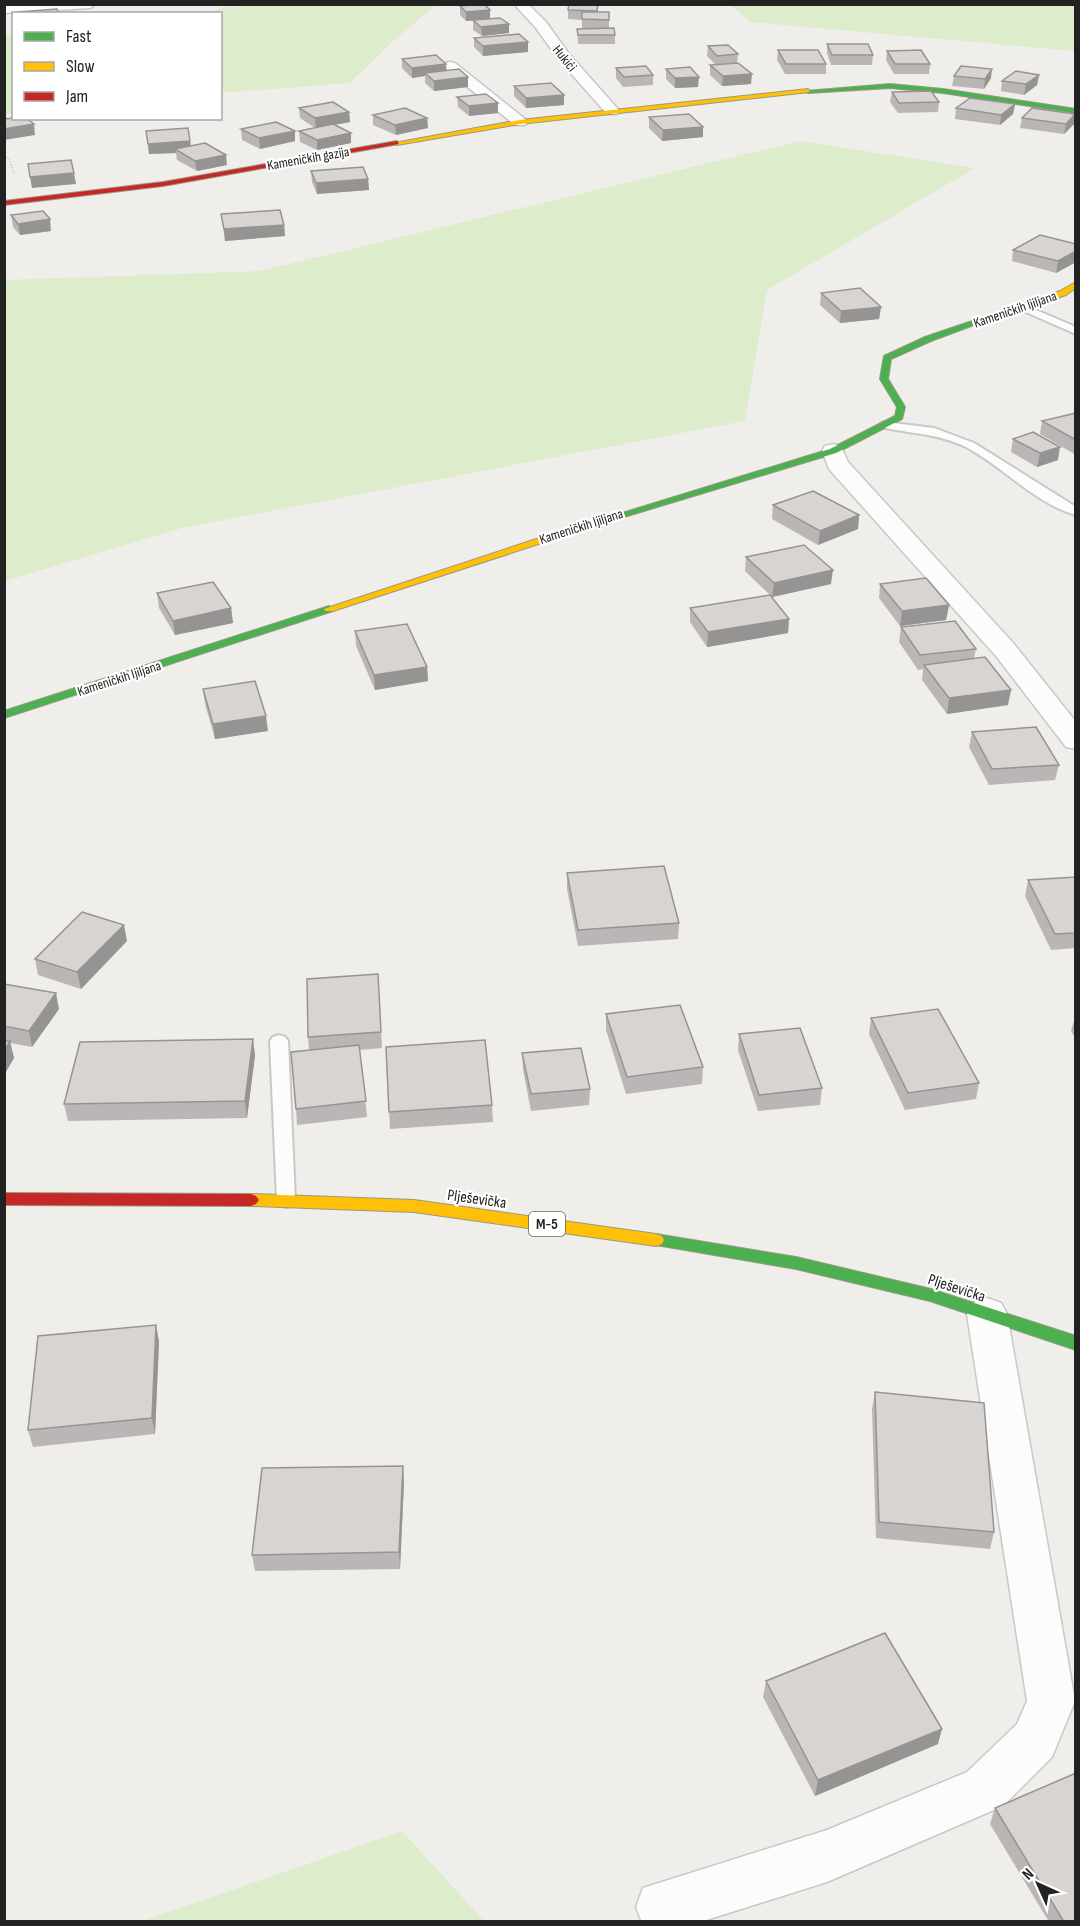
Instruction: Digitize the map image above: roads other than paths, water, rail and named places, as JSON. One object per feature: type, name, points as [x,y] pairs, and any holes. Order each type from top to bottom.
[{"type":"street","points":[[4,9],[90,4]]},
{"type":"street","name":"Hukići","points":[[520,4],[541,25],[564,57],[612,111]]},
{"type":"street","points":[[450,66],[520,122]]},
{"type":"street","name":"Kameničkih gazija","points":[[4,203],[163,184],[520,122],[838,88],[890,86],[943,91],[1076,111]]},
{"type":"street","name":"Kameničkih ljiljana","points":[[4,716],[623,513],[737,477],[833,451],[899,417],[901,408],[884,382],[882,372],[886,358],[928,339],[1063,293],[1076,284]]},
{"type":"street","points":[[833,451],[837,464],[1005,650],[1076,741]]},
{"type":"street","name":"Plješevička","points":[[4,1199],[286,1200],[414,1206],[623,1234],[796,1263],[931,1295],[1076,1343]]},
{"type":"street","points":[[662,1907],[826,1856],[985,1789],[1035,1740],[1051,1701],[987,1314]]},
{"type":"lane","points":[[1022,307],[1076,331]]},
{"type":"lane","points":[[885,425],[934,431],[970,445],[1061,505],[1076,512]]},
{"type":"lane","points":[[279,1041],[286,1200]]}]
